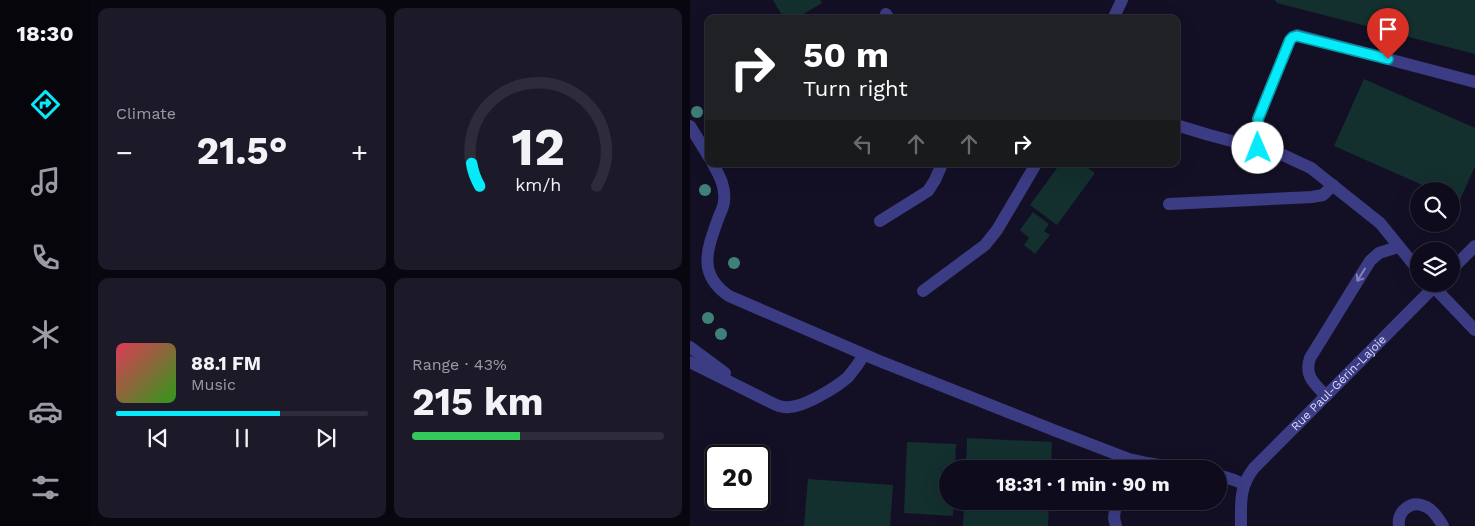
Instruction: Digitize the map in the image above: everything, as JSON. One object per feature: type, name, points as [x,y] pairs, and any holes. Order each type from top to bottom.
[{"type":"street","points":[[1115,15],[1122,0]]},
{"type":"street","points":[[1258,148],[1262,136],[1258,119],[1290,40],[1293,37],[1297,36],[1475,82]]},
{"type":"street","points":[[690,126],[705,150]]},
{"type":"street","points":[[1180,126],[1209,136],[1283,155],[1311,168],[1376,220],[1410,261]]},
{"type":"street","points":[[715,167],[721,178],[724,201],[706,256],[710,276],[716,286],[729,296],[864,355],[1118,460]]},
{"type":"street","points":[[880,221],[928,191],[941,167]]},
{"type":"street","points":[[923,291],[985,245],[997,230],[1034,167]]},
{"type":"street","points":[[1169,204],[1317,197],[1323,195],[1333,185]]},
{"type":"street","points":[[1460,261],[1475,246]]},
{"type":"street","points":[[1326,396],[1308,373],[1307,367],[1310,358],[1370,261],[1380,253],[1398,247]]},
{"type":"street","name":"Rue Paul-Gérin-Lajoie","points":[[1244,484],[1254,468],[1427,292]]},
{"type":"street","points":[[1440,292],[1475,330]]},
{"type":"street","points":[[690,347],[747,390]]},
{"type":"street","points":[[690,362],[777,405],[790,408],[804,404],[842,382],[856,368],[864,355]]},
{"type":"street","points":[[1227,478],[1244,484],[1241,526]]},
{"type":"street","points":[[1399,526],[1399,517],[1404,510],[1419,504],[1427,507],[1443,526]]},
{"type":"street","points":[[1115,510],[1116,526]]},
{"type":"green space","points":[[773,0],[820,0],[822,3],[802,15],[782,15]]},
{"type":"green space","points":[[1275,0],[1475,0],[1475,54],[1277,3]]},
{"type":"green space","points":[[1364,79],[1475,128],[1475,166],[1460,200],[1460,182],[1416,182],[1334,146]]},
{"type":"green space","points":[[1058,167],[1086,167],[1095,173],[1057,225],[1030,205]]},
{"type":"green space","points":[[1033,212],[1049,224],[1044,231],[1050,235],[1035,254],[1024,245],[1029,238],[1020,230]]},
{"type":"green space","points":[[967,438],[1052,442],[1051,460],[966,460]]},
{"type":"green space","points":[[907,442],[956,444],[955,460],[939,460],[939,510],[953,510],[953,516],[904,513]]},
{"type":"green space","points":[[808,479],[893,485],[890,526],[804,526]]},
{"type":"green space","points":[[964,510],[1049,510],[1048,526],[963,526]]},
{"type":"route","points":[[1258,148],[1262,136],[1258,119],[1290,40],[1293,37],[1297,36],[1388,59]]}]
